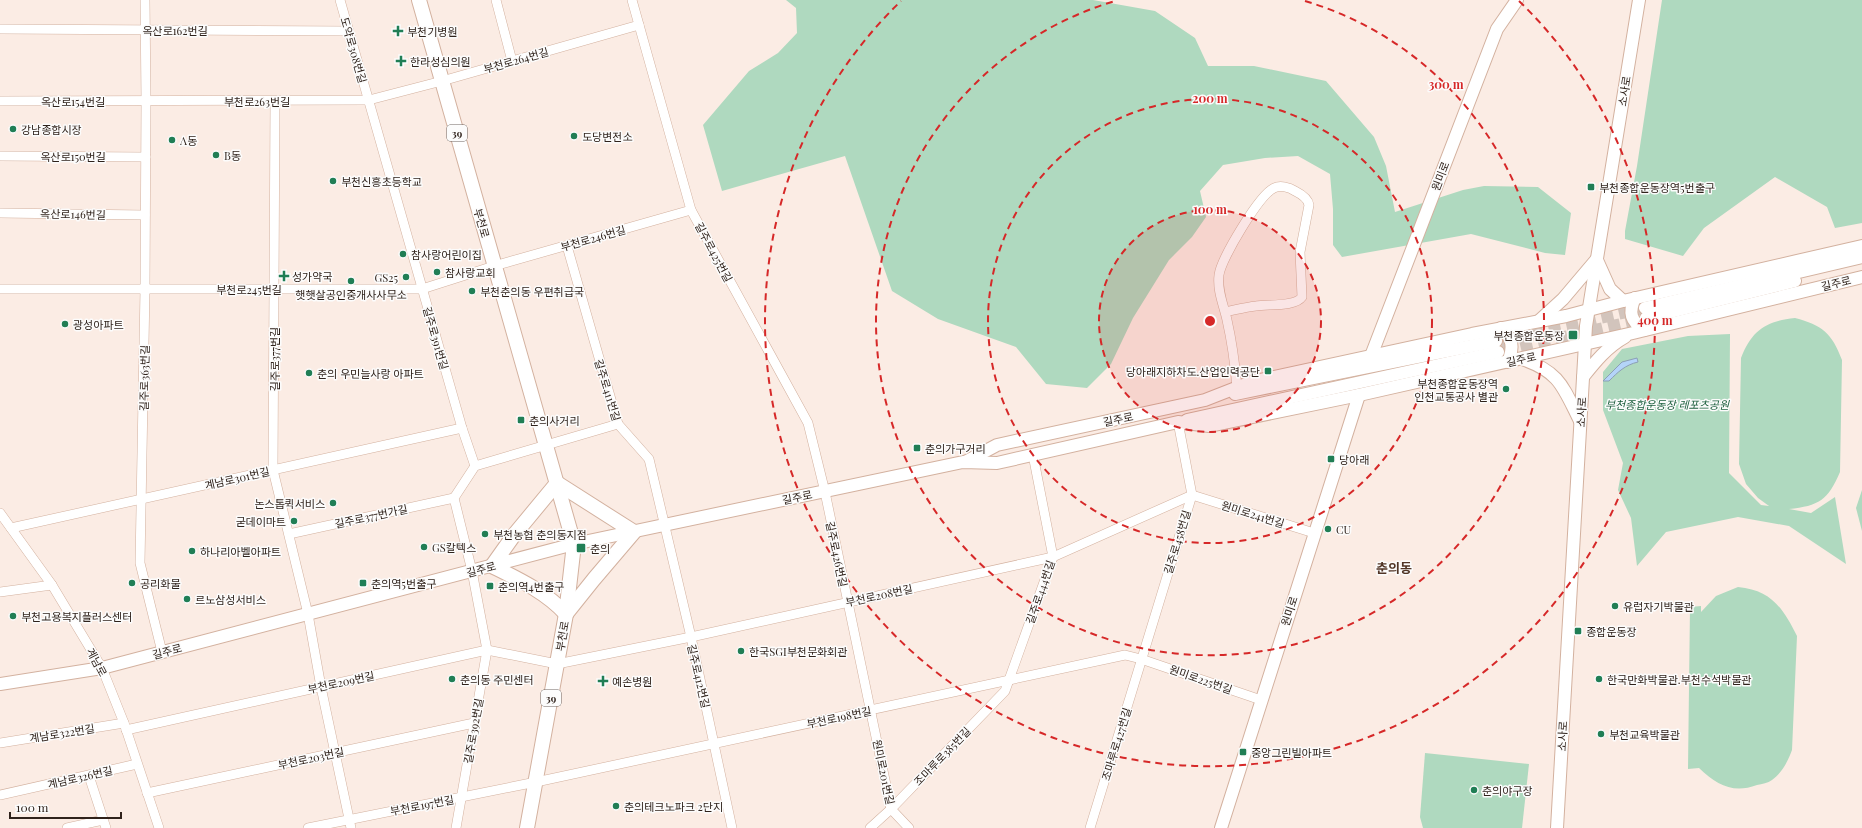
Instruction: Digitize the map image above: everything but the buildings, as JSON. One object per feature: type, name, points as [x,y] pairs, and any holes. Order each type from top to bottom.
[{"type":"main road","name":"부천로","points":[[419,0],[574,544],[566,614],[528,828]]},
{"type":"main road","points":[[557,483],[634,532],[566,614],[557,604],[533,587],[492,566],[514,535],[557,483]]},
{"type":"street","name":"길주로363번길","points":[[145,0],[146,215],[140,563],[162,652]]},
{"type":"street","name":"도약로308번길","points":[[340,0],[369,100]]},
{"type":"street","points":[[496,0],[512,61]]},
{"type":"street","name":"길주로425번길","points":[[632,0],[691,210],[808,423],[824,492]]},
{"type":"street","name":"원미로","points":[[1370,356],[1497,30],[1517,0]]},
{"type":"street","name":"소사로","points":[[1557,828],[1580,421],[1588,310],[1639,0]]},
{"type":"street","name":"부천로264번길","points":[[369,100],[442,81],[639,25]]},
{"type":"street","name":"옥산로162번길","points":[[0,29],[349,31]]},
{"type":"street","name":"부천로263번길","points":[[146,101],[369,100]]},
{"type":"street","name":"길주로391번길","points":[[369,100],[462,428],[475,466]]},
{"type":"street","name":"옥산로154번길","points":[[0,101],[146,101]]},
{"type":"street","name":"길주로377번길","points":[[275,101],[274,470],[308,614],[321,687],[350,824]]},
{"type":"street","name":"옥산로150번길","points":[[0,156],[146,157]]},
{"type":"street","points":[[1225,312],[1257,306],[1291,303],[1299,301],[1302,298],[1300,252],[1309,205],[1305,197],[1292,189],[1279,187],[1269,192],[1254,210],[1221,265],[1218,277],[1219,290],[1231,341],[1237,387]]},
{"type":"street","name":"부천로246번길","points":[[494,266],[691,210]]},
{"type":"street","name":"옥산로146번길","points":[[0,213],[146,215]]},
{"type":"street","name":"길주로411번길","points":[[567,246],[618,424],[649,459],[664,525]]},
{"type":"street","name":"길주로","points":[[1205,400],[1251,382],[1588,310],[1862,246]]},
{"type":"street","name":"길주로","points":[[1862,257],[1646,313],[1862,265]]},
{"type":"street","points":[[1540,320],[1563,299],[1596,260],[1610,289],[1623,301]]},
{"type":"street","name":"부천로245번길","points":[[0,289],[422,289],[494,266]]},
{"type":"street","name":"길주로","points":[[1178,422],[1209,426],[1337,400],[1639,332],[1862,277]]},
{"type":"street","points":[[1583,378],[1597,358],[1616,342],[1639,332],[1630,314],[1631,306],[1635,298]]},
{"type":"street","points":[[1501,328],[1509,335],[1511,342],[1511,353],[1508,362]]},
{"type":"street","name":"길주로","points":[[0,684],[102,668],[574,544],[964,462],[996,463],[1497,347],[1205,400],[1047,434],[997,445],[964,462]]},
{"type":"street","points":[[1520,359],[1539,365],[1551,372],[1561,385],[1580,421]]},
{"type":"street","name":"원미로","points":[[1221,828],[1359,395]]},
{"type":"street","points":[[1337,400],[1351,418]]},
{"type":"street","name":"길주로458번길","points":[[1141,659],[1192,495],[1178,422]]},
{"type":"street","points":[[472,571],[454,498],[475,466],[618,424]]},
{"type":"street","name":"계남로301번길","points":[[11,528],[462,428]]},
{"type":"street","points":[[1047,434],[1039,439],[1038,445],[1040,448],[1050,451]]},
{"type":"street","name":"길주로444번길","points":[[1009,680],[1053,557],[1032,455]]},
{"type":"street","name":"길주로426번길","points":[[824,492],[871,710]]},
{"type":"street","name":"원미로241번길","points":[[1192,495],[1314,533]]},
{"type":"street","name":"부천로208번길","points":[[557,664],[691,637],[1053,557],[1192,495]]},
{"type":"street","name":"길주로377번가길","points":[[288,534],[454,498]]},
{"type":"street","name":"계남로","points":[[0,513],[52,585],[102,668],[125,727],[159,828]]},
{"type":"street","name":"길주로412번길","points":[[664,525],[691,637],[732,828]]},
{"type":"street","name":"길주로392번길","points":[[456,828],[487,650],[472,571]]},
{"type":"street","points":[[1,590],[52,585]]},
{"type":"street","name":"부천로209번길","points":[[125,727],[321,687],[487,650],[557,664]]},
{"type":"street","name":"부천로198번길","points":[[536,782],[1125,656],[1141,659]]},
{"type":"street","name":"원미로225번길","points":[[1141,659],[1261,700]]},
{"type":"street","name":"조마루로427번길","points":[[1090,828],[1141,659]]},
{"type":"street","name":"조마루로385번길","points":[[870,828],[891,809],[1005,690],[1009,680]]},
{"type":"street","name":"원미로201번길","points":[[871,710],[891,809],[909,828]]},
{"type":"street","name":"부천로203번길","points":[[147,793],[474,723]]},
{"type":"street","name":"계남로322번길","points":[[0,743],[125,727]]},
{"type":"street","name":"계남로326번길","points":[[0,795],[137,764]]},
{"type":"street","points":[[67,828],[105,824],[89,776]]},
{"type":"street","name":"부천로197번길","points":[[308,828],[350,824],[461,797],[536,782]]},
{"type":"green space","points":[[786,0],[1093,0],[1155,11],[1195,38],[1208,66],[1254,66],[1326,81],[1374,137],[1386,166],[1395,212],[1463,190],[1484,186],[1538,187],[1571,213],[1565,255],[1545,253],[1471,234],[1342,257],[1333,245],[1333,209],[1330,174],[1298,156],[1265,158],[1223,165],[1200,191],[1206,217],[1192,237],[1169,260],[1133,318],[1111,364],[1087,388],[1046,384],[1016,347],[938,319],[892,291],[845,156],[722,191],[703,125],[749,71],[778,53],[797,33],[796,8]]},
{"type":"green space","points":[[1662,0],[1862,0],[1862,223],[1835,228],[1827,207],[1775,177],[1704,228],[1683,256],[1625,239],[1625,231],[1637,166]]},
{"type":"green space","name":"부천종합운동장 레포츠공원","points":[[1795,318],[1819,327],[1825,332],[1834,343],[1842,360],[1840,472],[1836,482],[1821,500],[1808,506],[1789,509],[1811,513],[1835,497],[1846,564],[1789,526],[1738,517],[1666,532],[1637,566],[1631,518],[1618,490],[1623,463],[1603,410],[1603,372],[1622,349],[1688,336],[1730,334],[1729,473],[1761,505],[1769,506],[1758,498],[1746,484],[1739,464],[1741,358],[1750,340],[1761,329],[1785,319]]},
{"type":"green space","points":[[1862,490],[1862,531],[1856,508]]},
{"type":"green space","points":[[1738,587],[1759,592],[1775,602],[1787,617],[1797,636],[1792,750],[1779,774],[1772,780],[1748,788],[1740,789],[1719,783],[1699,768],[1688,769],[1690,607],[1701,606],[1701,612],[1716,596]]},
{"type":"green space","name":"춘의야구장","points":[[1425,753],[1529,764],[1522,828],[1423,828],[1420,817]]},
{"type":"water","points":[[1637,358],[1638,362],[1625,367],[1609,381],[1603,381],[1622,362]]},
{"type":"tunnel","points":[[1496,341],[1645,308]]},
{"type":"tunnel","points":[[1503,351],[1643,319]]},
{"type":"place","name":"부천기병원","points":[[398,31]]},
{"type":"place","name":"한라성심의원","points":[[401,61]]},
{"type":"place","name":"강남종합시장","points":[[13,129]]},
{"type":"place","name":"도당변전소","points":[[574,136]]},
{"type":"place","name":"A동","points":[[172,140]]},
{"type":"place","name":"B동","points":[[216,155]]},
{"type":"place","name":"부천신흥초등학교","points":[[333,181]]},
{"type":"place","name":"부천종합운동장역5번출구","points":[[1591,187]]},
{"type":"place","name":"참사랑어린이집","points":[[403,254]]},
{"type":"place","name":"참사랑교회","points":[[437,272]]},
{"type":"place","name":"성가약국","points":[[284,276]]},
{"type":"place","name":"GS25","points":[[406,277]]},
{"type":"place","name":"햇햇살공인중개사사무소","points":[[351,281]]},
{"type":"place","name":"부천춘의동 우편취급국","points":[[472,291]]},
{"type":"place","name":"광성아파트","points":[[65,324]]},
{"type":"place","name":"부천종합운동장","points":[[1573,335]]},
{"type":"place","name":"당아래지하차도.산업인력공단","points":[[1268,371]]},
{"type":"place","name":"춘의 우민늘사랑 아파트","points":[[309,373]]},
{"type":"place","name":"부천종합운동장역 인천교통공사 별관","points":[[1506,389]]},
{"type":"place","name":"춘의사거리","points":[[521,420]]},
{"type":"place","name":"춘의가구거리","points":[[917,448]]},
{"type":"place","name":"당아래","points":[[1331,459]]},
{"type":"place","name":"논스톱퀵서비스","points":[[333,503]]},
{"type":"place","name":"굳데이마트","points":[[294,521]]},
{"type":"place","name":"CU","points":[[1328,529]]},
{"type":"place","name":"부천농협 춘의동지점","points":[[485,534]]},
{"type":"place","name":"GS칼텍스","points":[[424,547]]},
{"type":"place","name":"춘의","points":[[581,548]]},
{"type":"place","name":"하나리아벨아파트","points":[[192,551]]},
{"type":"place","name":"공리화물","points":[[132,583]]},
{"type":"place","name":"춘의역5번출구","points":[[363,583]]},
{"type":"place","name":"춘의역4번출구","points":[[490,586]]},
{"type":"place","name":"르노삼성서비스","points":[[187,599]]},
{"type":"place","name":"유럽자기박물관","points":[[1615,606]]},
{"type":"place","name":"부천고용복지플러스센터","points":[[13,616]]},
{"type":"place","name":"종합운동장","points":[[1578,631]]},
{"type":"place","name":"한국SGI부천문화회관","points":[[741,651]]},
{"type":"place","name":"춘의동 주민센터","points":[[452,679]]},
{"type":"place","name":"한국만화박물관.부천수석박물관","points":[[1599,679]]},
{"type":"place","name":"예손병원","points":[[603,681]]},
{"type":"place","name":"부천교육박물관","points":[[1601,734]]},
{"type":"place","name":"중앙그린빌아파트","points":[[1243,752]]},
{"type":"place","name":"춘의야구장","points":[[1474,790]]},
{"type":"place","name":"춘의테크노파크 2단지","points":[[616,806]]},
{"type":"district","name":"춘의동","points":[[1394,567]]}]
